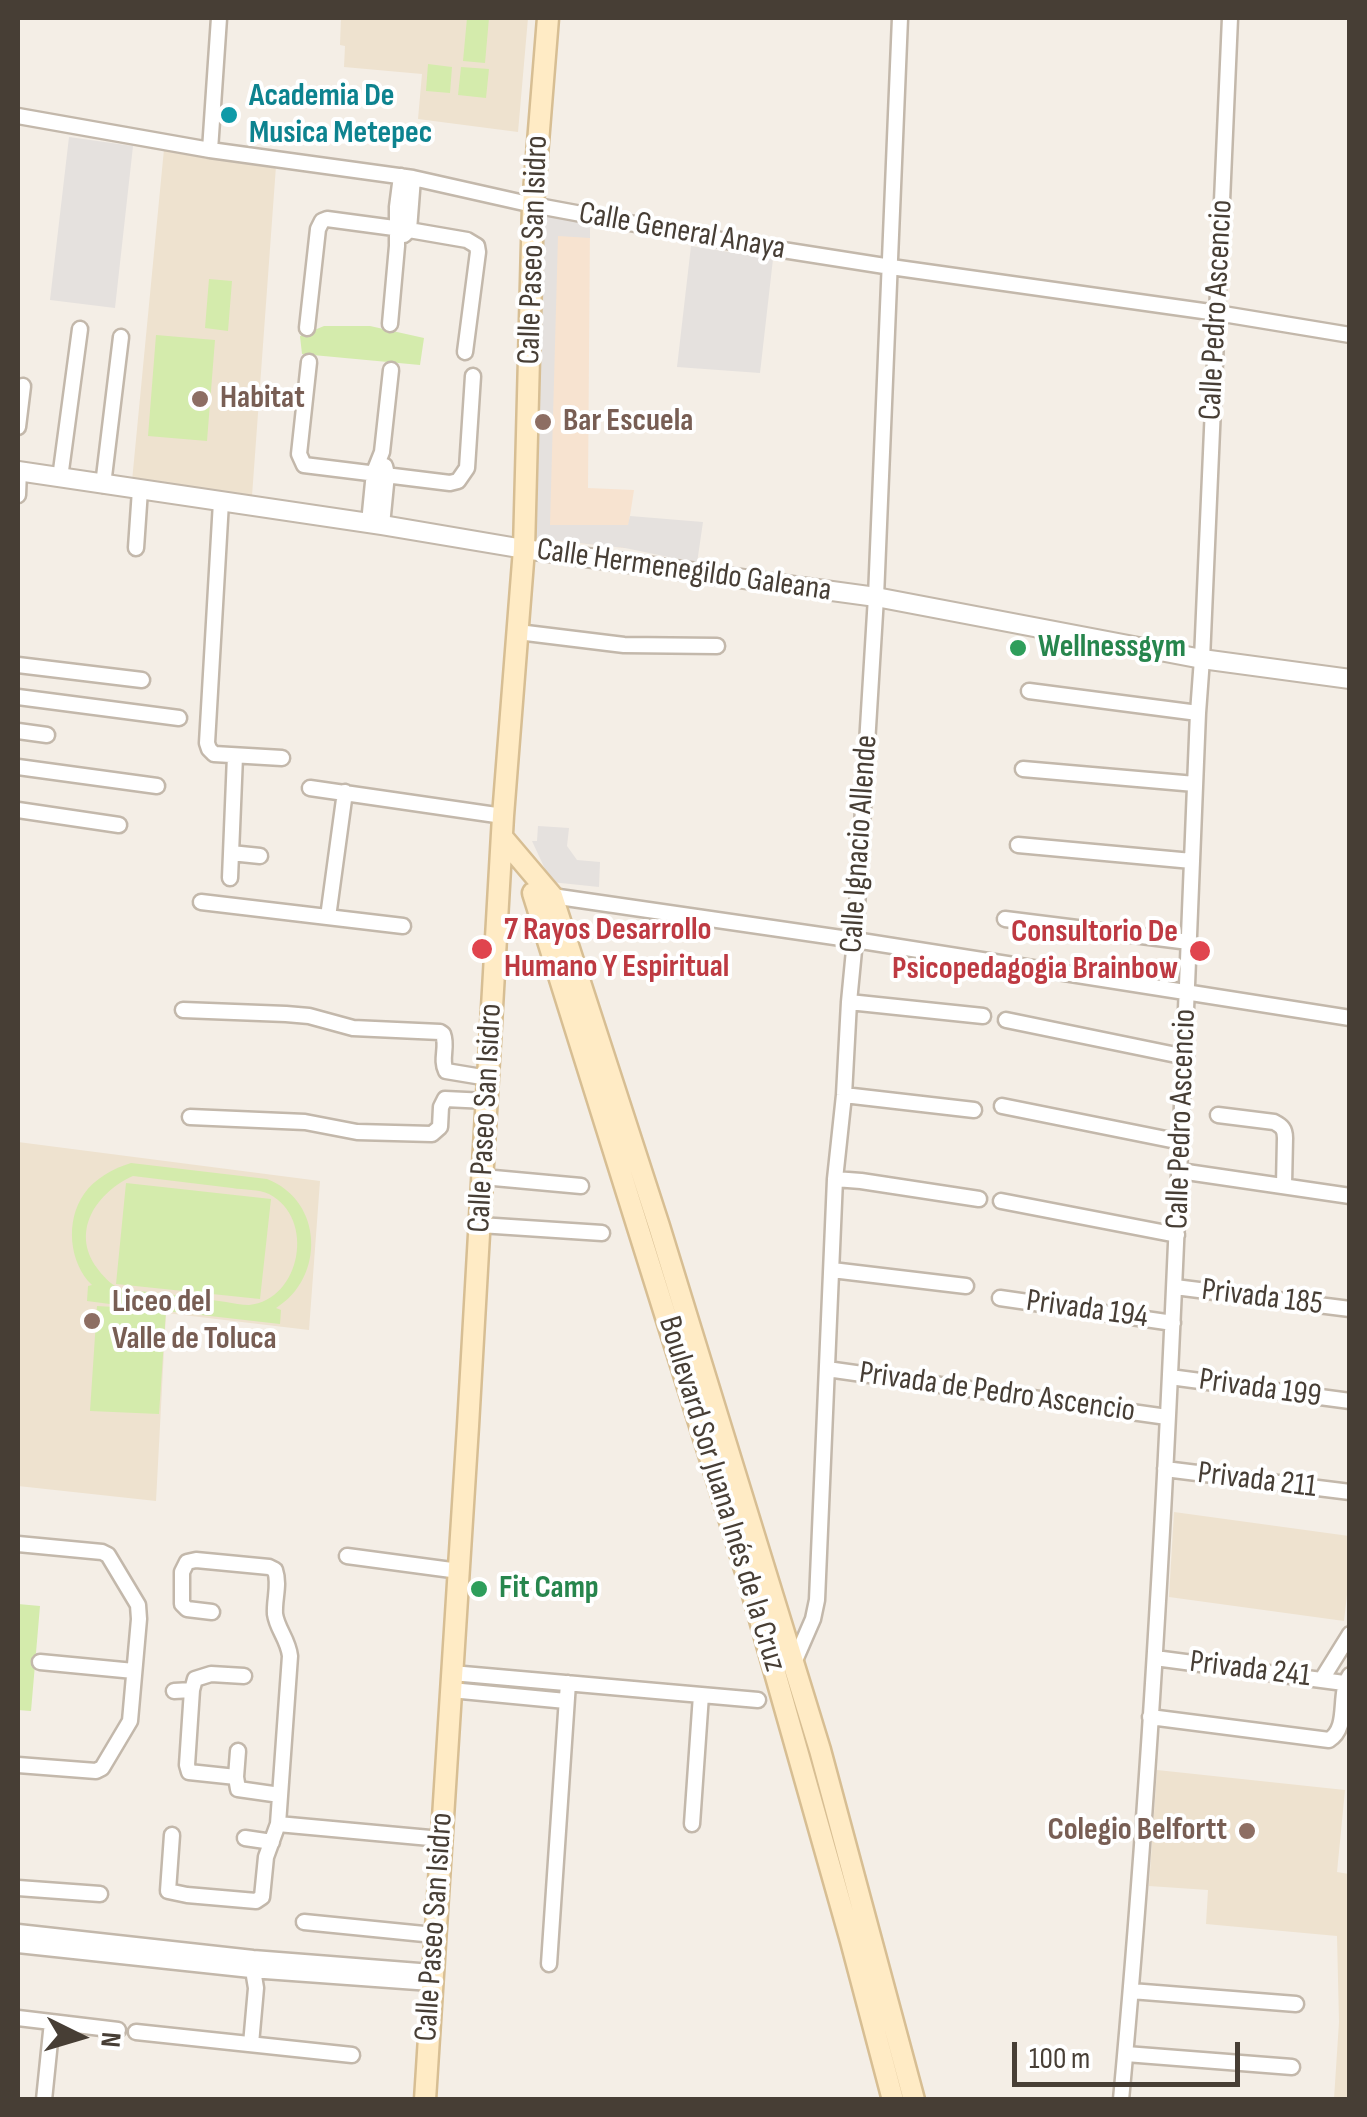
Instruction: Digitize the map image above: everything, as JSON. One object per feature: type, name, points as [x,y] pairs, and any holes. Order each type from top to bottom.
[{"type":"main road","name":"Calle Paseo San Isidro","points":[[425,2100],[502,827],[524,549],[533,205],[548,18]]},
{"type":"main road","points":[[502,827],[542,895]]},
{"type":"main road","points":[[499,890],[542,895]]},
{"type":"main road","name":"Boulevard Sor Juana Inés de la Cruz","points":[[542,895],[664,1245],[820,1750],[914,2100]]},
{"type":"main road","name":"Boulevard Sor Juana Inés de la Cruz","points":[[542,895],[751,1588],[893,2100]]},
{"type":"street","points":[[210,150],[219,18]]},
{"type":"street","name":"Calle Ignacio Allende","points":[[793,1666],[817,1600],[835,1179],[855,940],[876,597],[900,18]]},
{"type":"street","name":"Calle Pedro Ascencio","points":[[1121,2100],[1155,1658],[1175,1288],[1230,18]]},
{"type":"street","name":"Calle General Anaya","points":[[18,116],[210,150],[407,177],[732,242],[1350,335]]},
{"type":"street","points":[[390,324],[396,246],[402,229],[407,177]]},
{"type":"street","points":[[307,328],[319,224],[327,219],[402,229],[466,240],[477,246],[465,352]]},
{"type":"street","points":[[60,478],[80,329]]},
{"type":"street","points":[[102,484],[121,337]]},
{"type":"street","points":[[309,362],[301,460],[309,466],[450,482],[458,481],[467,468],[473,376]]},
{"type":"street","points":[[375,524],[391,370]]},
{"type":"street","points":[[18,427],[22,386]]},
{"type":"street","points":[[18,471],[18,496]]},
{"type":"street","name":"Calle Hermenegildo Galeana","points":[[18,471],[524,549],[876,597],[1202,660],[1350,679]]},
{"type":"street","points":[[136,548],[140,490]]},
{"type":"street","points":[[221,502],[206,743],[214,754],[282,758]]},
{"type":"street","points":[[518,632],[624,645],[717,646]]},
{"type":"street","points":[[18,665],[142,680]]},
{"type":"street","points":[[1029,691],[1198,713]]},
{"type":"street","points":[[18,697],[179,718]]},
{"type":"street","points":[[18,732],[47,735]]},
{"type":"street","points":[[230,878],[236,756]]},
{"type":"street","points":[[18,768],[158,786]]},
{"type":"street","points":[[1023,768],[1195,784]]},
{"type":"street","points":[[310,788],[345,792],[502,827]]},
{"type":"street","points":[[328,917],[345,792]]},
{"type":"street","points":[[18,810],[120,825]]},
{"type":"street","points":[[1018,845],[1192,861]]},
{"type":"street","points":[[231,853],[260,856]]},
{"type":"street","points":[[542,895],[1350,1018]]},
{"type":"street","points":[[201,902],[403,926]]},
{"type":"street","points":[[1005,919],[1189,942]]},
{"type":"street","points":[[848,1002],[983,1016]]},
{"type":"street","points":[[183,1010],[308,1016],[354,1028],[440,1032],[445,1038],[446,1072],[488,1078]]},
{"type":"street","points":[[1006,1020],[1186,1057]]},
{"type":"street","points":[[844,1095],[974,1110]]},
{"type":"street","points":[[190,1117],[306,1122],[357,1132],[432,1134],[440,1127],[445,1100],[487,1101]]},
{"type":"street","points":[[1002,1106],[1180,1142]]},
{"type":"street","points":[[1218,1115],[1280,1125],[1286,1138],[1284,1185]]},
{"type":"street","points":[[1180,1171],[1350,1196]]},
{"type":"street","points":[[483,1177],[581,1186]]},
{"type":"street","points":[[835,1179],[979,1199]]},
{"type":"street","points":[[1001,1201],[1177,1235]]},
{"type":"street","points":[[480,1225],[602,1234]]},
{"type":"street","points":[[832,1270],[966,1286]]},
{"type":"street","name":"Privada 185","points":[[1175,1288],[1350,1309]]},
{"type":"street","name":"Privada 194","points":[[1000,1298],[1173,1323]]},
{"type":"street","name":"Privada de Pedro Ascencio","points":[[827,1369],[1167,1417]]},
{"type":"street","name":"Privada 199","points":[[1170,1377],[1350,1401]]},
{"type":"street","name":"Privada 211","points":[[1165,1469],[1350,1492]]},
{"type":"street","points":[[18,1544],[108,1555],[138,1605],[130,1722],[102,1768],[96,1771],[18,1765]]},
{"type":"street","points":[[347,1556],[459,1571]]},
{"type":"street","points":[[172,1835],[168,1891],[256,1901],[264,1894],[266,1857],[278,1824],[290,1656],[275,1615],[278,1574],[270,1567],[187,1562],[182,1572],[182,1604],[187,1609],[212,1612]]},
{"type":"street","points":[[1322,1679],[1344,1655],[1350,1634]]},
{"type":"street","name":"Privada 241","points":[[1155,1658],[1347,1679]]},
{"type":"street","points":[[40,1662],[134,1671]]},
{"type":"street","points":[[236,1778],[189,1772],[192,1690],[195,1679],[211,1674],[244,1676]]},
{"type":"street","points":[[1150,1717],[1328,1740],[1340,1729],[1347,1679]]},
{"type":"street","points":[[452,1682],[568,1683],[758,1700]]},
{"type":"street","points":[[452,1682],[566,1701]]},
{"type":"street","points":[[549,1964],[568,1683]]},
{"type":"street","points":[[174,1690],[192,1690]]},
{"type":"street","points":[[692,1824],[701,1695]]},
{"type":"street","points":[[238,1751],[236,1785],[242,1792],[280,1795]]},
{"type":"street","points":[[278,1824],[441,1839]]},
{"type":"street","points":[[245,1838],[272,1842]]},
{"type":"street","points":[[18,1888],[100,1894]]},
{"type":"street","points":[[304,1922],[434,1936]]},
{"type":"street","points":[[18,1932],[252,1964]]},
{"type":"street","points":[[18,1945],[431,1978]]},
{"type":"street","points":[[251,2044],[256,1988],[252,1964]]},
{"type":"street","points":[[1131,1991],[1296,2004]]},
{"type":"street","points":[[18,2018],[118,2030]]},
{"type":"street","points":[[44,2100],[52,2022]]},
{"type":"street","points":[[136,2032],[352,2054]]},
{"type":"street","points":[[1126,2054],[1292,2066]]},
{"type":"shaded area","points":[[341,18],[528,18],[518,132],[418,119],[422,74],[344,67]]},
{"type":"shaded area","points":[[69,137],[133,146],[115,308],[50,300]]},
{"type":"shaded area","name":"Habitat","points":[[164,149],[276,166],[252,496],[132,481]]},
{"type":"shaded area","points":[[541,215],[590,223],[588,488],[634,490],[625,548],[533,538]]},
{"type":"shaded area","points":[[541,215],[590,223],[590,238],[558,236],[550,525],[628,525],[630,516],[703,522],[697,563],[625,548],[533,538]]},
{"type":"shaded area","points":[[691,246],[773,259],[760,373],[677,367]]},
{"type":"shaded area","points":[[538,826],[569,828],[567,846],[577,860],[600,862],[599,887],[551,882],[532,841],[537,841]]},
{"type":"shaded area","name":"Liceo del Valle de Toluca","points":[[18,1142],[320,1181],[309,1330],[166,1313],[156,1501],[18,1486]]},
{"type":"shaded area","points":[[1174,1512],[1349,1536],[1344,1621],[1169,1597]]},
{"type":"shaded area","name":"Colegio Belfortt","points":[[1157,1770],[1345,1790],[1337,1872],[1349,1874],[1349,2099],[1334,2099],[1339,2022],[1337,1936],[1206,1924],[1208,1890],[1149,1886]]},
{"type":"green space","points":[[467,18],[489,18],[485,63],[463,61]]},
{"type":"green space","points":[[428,64],[452,67],[450,93],[426,91]]},
{"type":"green space","points":[[461,67],[489,69],[486,98],[458,95]]},
{"type":"green space","points":[[209,279],[232,281],[228,331],[205,328]]},
{"type":"green space","points":[[324,326],[370,326],[424,338],[420,365],[302,354],[300,336]]},
{"type":"green space","points":[[156,335],[215,340],[207,441],[148,436]]},
{"type":"green space","points":[[131,1163],[267,1179],[286,1190],[299,1204],[311,1240],[310,1260],[303,1278],[292,1295],[276,1308],[281,1310],[280,1324],[166,1311],[159,1414],[90,1411],[97,1306],[148,1309],[87,1301],[88,1286],[92,1285],[74,1254],[72,1229],[78,1205],[88,1189],[111,1171]],"holes":[[[133,1176],[261,1191],[284,1205],[297,1238],[291,1274],[281,1289],[267,1300],[246,1305],[126,1290],[110,1282],[89,1254],[87,1227],[91,1214],[108,1192]]]},
{"type":"green space","points":[[126,1183],[271,1199],[260,1299],[116,1284]]},
{"type":"green space","points":[[18,1604],[40,1606],[31,1711],[18,1710]]},
{"type":"place","name":"Academia De Musica Metepec","points":[[229,115]]},
{"type":"place","name":"Habitat","points":[[200,399]]},
{"type":"place","name":"Bar Escuela","points":[[543,422]]},
{"type":"place","name":"Wellnessgym","points":[[1018,648]]},
{"type":"place","name":"7 Rayos Desarrollo Humano Y Espiritual","points":[[482,949]]},
{"type":"place","name":"Consultorio De Psicopedagogia Brainbow","points":[[1200,951]]},
{"type":"place","name":"Liceo del Valle de Toluca","points":[[92,1321]]},
{"type":"place","name":"Fit Camp","points":[[479,1589]]},
{"type":"place","name":"Colegio Belfortt","points":[[1247,1831]]}]
